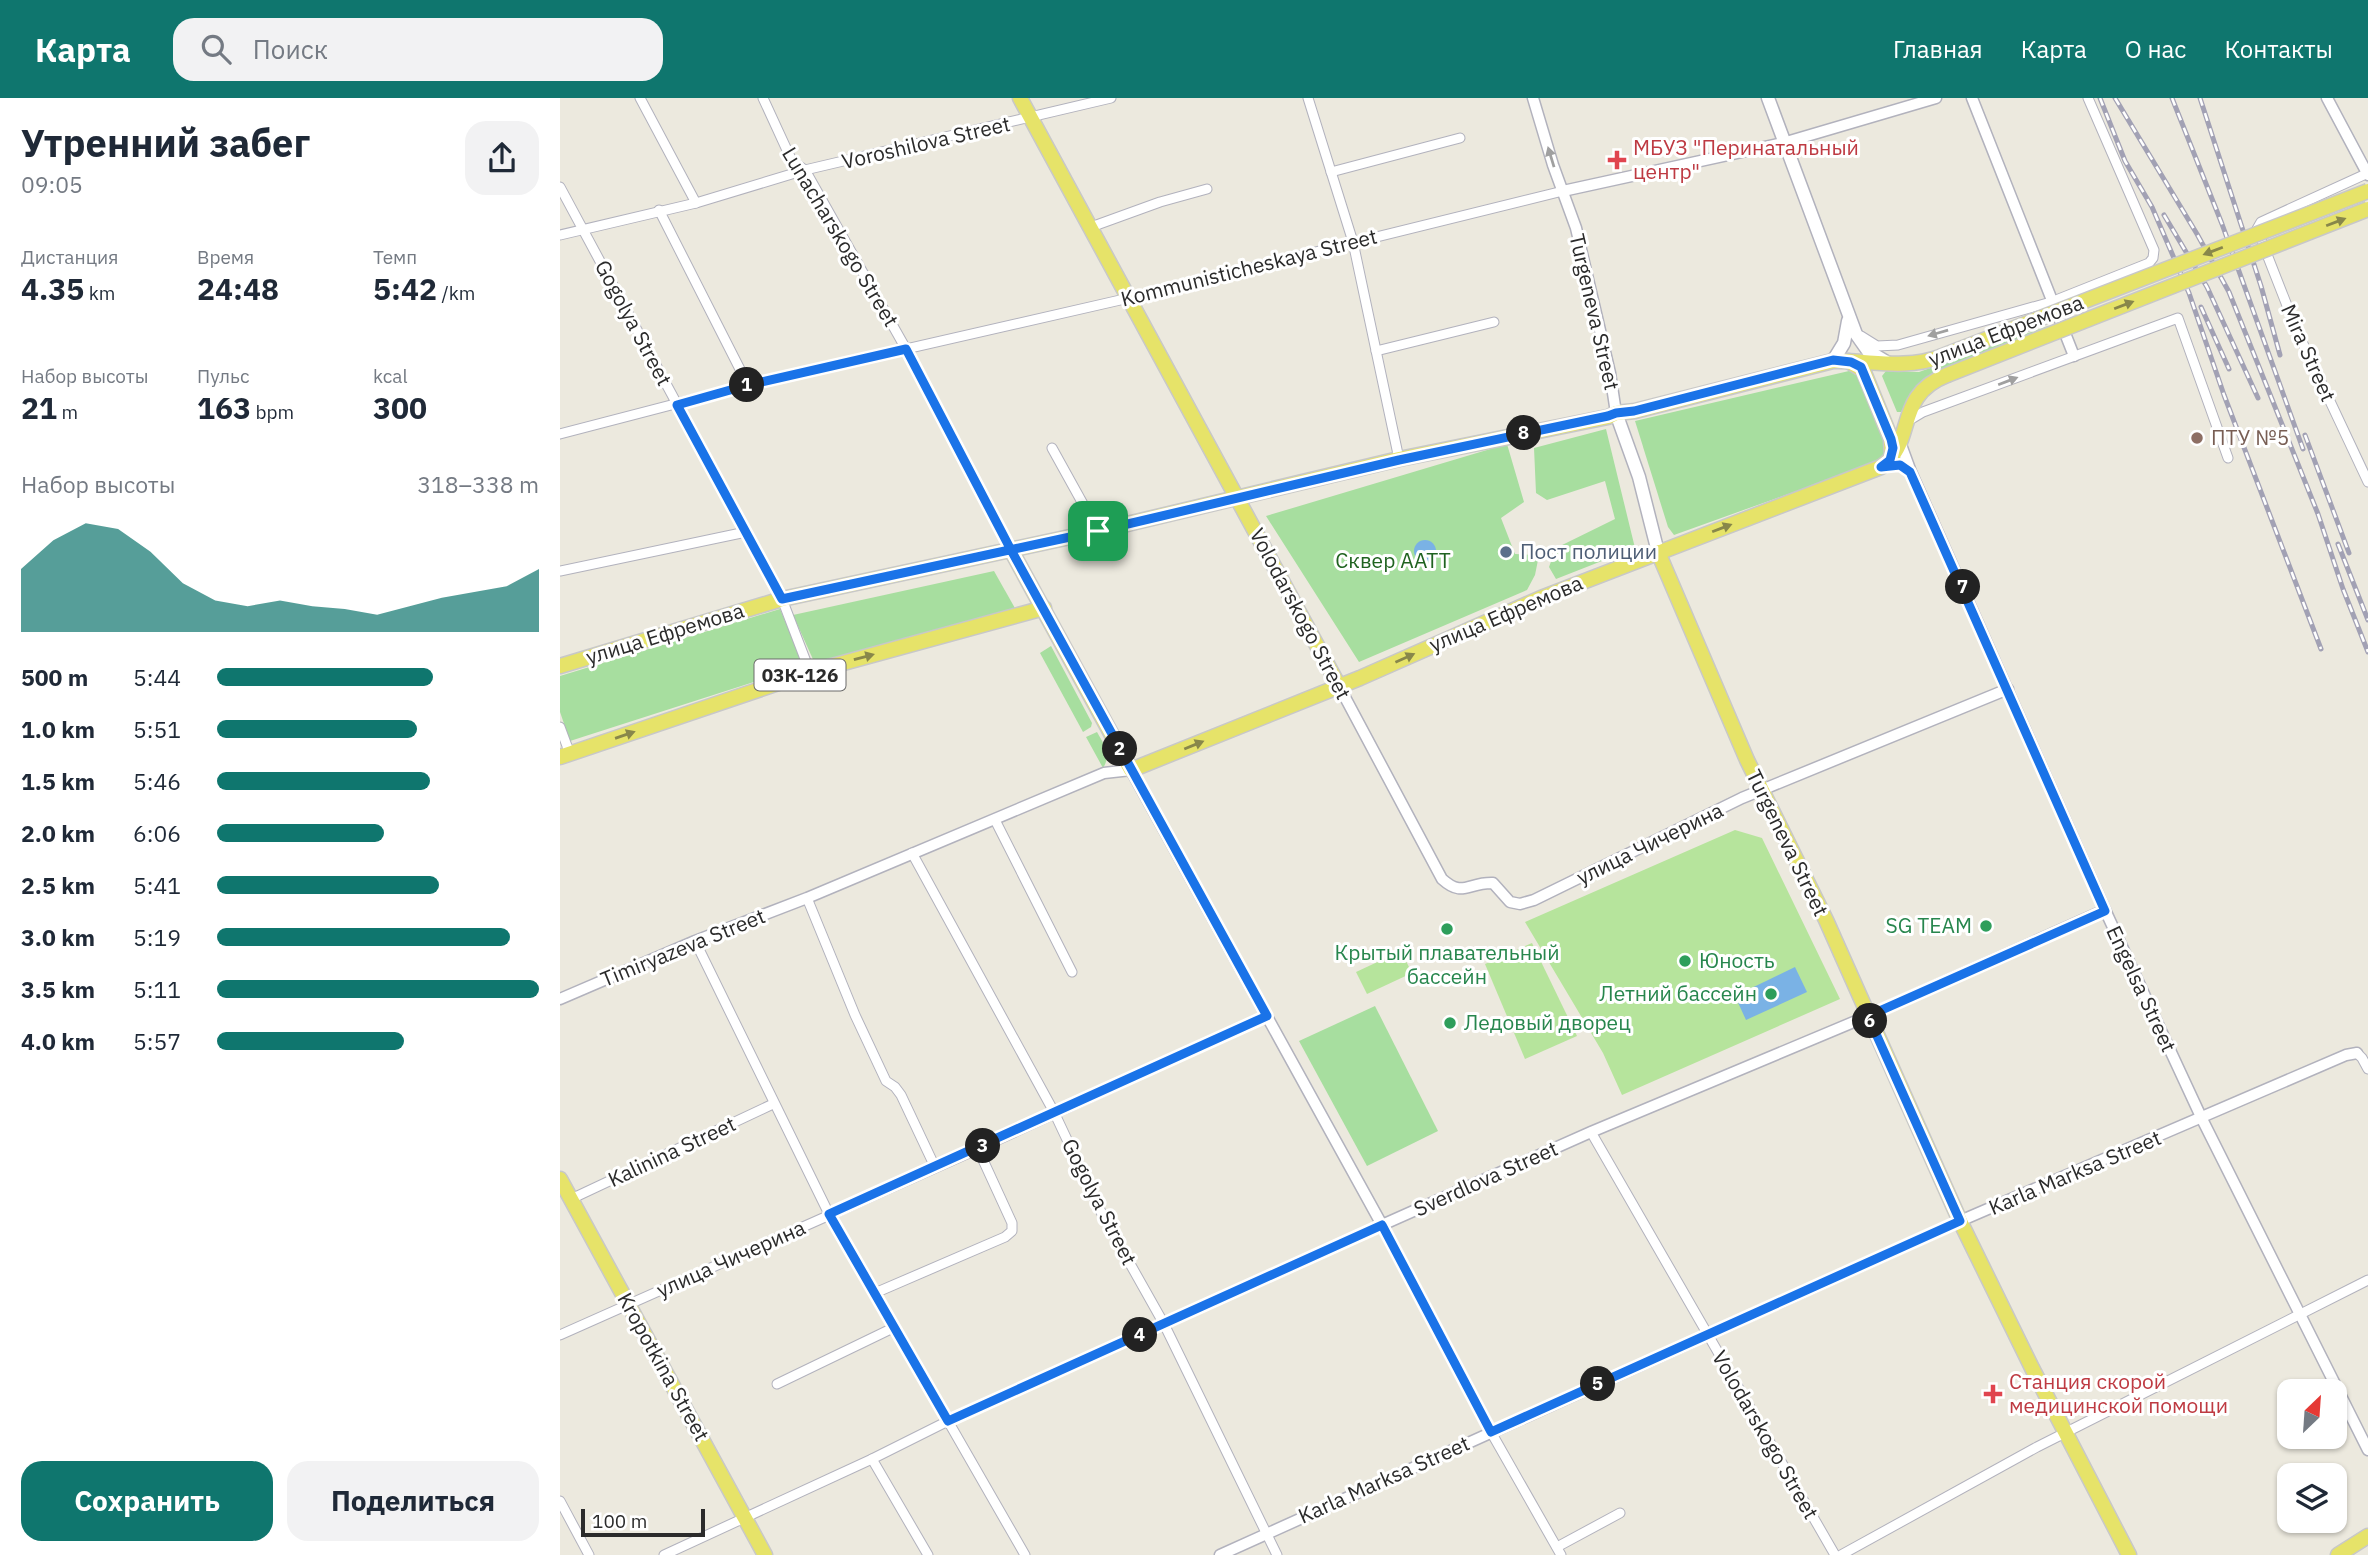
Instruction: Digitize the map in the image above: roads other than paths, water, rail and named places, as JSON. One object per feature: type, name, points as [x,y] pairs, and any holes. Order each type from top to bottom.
[{"type":"main road","name":"Volodarskogo Street","points":[[1020,98],[1339,686]]},
{"type":"main road","points":[[1768,98],[1848,318],[1864,347],[1888,363]]},
{"type":"main road","name":"улица Ефремова","points":[[560,666],[782,599],[1098,531],[1237,496],[1399,460],[1634,411],[1835,360],[1915,364],[1940,357],[2368,191]]},
{"type":"main road","name":"улица Ефремова","points":[[1131,770],[1339,686],[1541,598],[1886,463],[1902,435],[1909,410],[1927,384],[2368,209]]},
{"type":"main road","points":[[1848,318],[1844,343],[1835,360],[1851,362],[1863,370],[1891,439],[1893,448],[1886,463]]},
{"type":"main road","name":"Turgeneva Street","points":[[1616,413],[1639,477],[1658,552],[1713,685],[1762,792],[1826,920],[1960,1221],[2065,1434],[2129,1555]]},
{"type":"main road","name":"Lunacharskogo Street","points":[[1011,550],[1131,770]]},
{"type":"main road","name":"03К-126","points":[[565,755],[810,672],[1044,608]]},
{"type":"main road","name":"Kropotkina Street","points":[[560,1179],[765,1555]]},
{"type":"main road","points":[[2338,1555],[2368,1536]]},
{"type":"street","points":[[640,98],[696,203]]},
{"type":"street","name":"Lunacharskogo Street","points":[[762,98],[792,161],[805,170],[906,349],[1011,550]]},
{"type":"street","name":"Voroshilova Street","points":[[560,235],[696,203],[805,170],[1031,119],[1111,98]]},
{"type":"street","points":[[1308,98],[1353,242],[1399,460]]},
{"type":"street","name":"Turgeneva Street","points":[[1533,98],[1576,228],[1610,373],[1616,413]]},
{"type":"street","name":"Kommunisticheskaya Street","points":[[560,434],[748,385],[1129,298],[1563,191],[1783,143],[1936,98]]},
{"type":"street","points":[[1972,98],[2074,356]]},
{"type":"street","name":"улица Ефремова","points":[[1848,318],[1866,341],[1886,347],[2051,302],[2145,265],[2153,258],[2154,250],[2088,98]]},
{"type":"street","points":[[2328,98],[2368,174]]},
{"type":"street","points":[[1331,172],[1460,138]]},
{"type":"street","name":"Mira Street","points":[[2368,174],[2261,222],[2257,233],[2292,320],[2368,482]]},
{"type":"street","name":"Gogolya Street","points":[[560,187],[782,599],[810,672]]},
{"type":"street","points":[[1091,227],[1160,202],[1207,189]]},
{"type":"street","points":[[659,210],[748,385]]},
{"type":"street","name":"улица Ефремова","points":[[1902,435],[1916,415],[2178,318],[2228,458]]},
{"type":"street","points":[[1376,351],[1493,322]]},
{"type":"street","points":[[1910,472],[1907,443],[1912,426],[1921,417],[1948,404]]},
{"type":"street","name":"Engelsa Street","points":[[1902,435],[1910,472],[2105,911],[2202,1119],[2368,1450]]},
{"type":"street","points":[[1052,448],[1098,531]]},
{"type":"street","points":[[1886,463],[1900,465],[1910,472]]},
{"type":"street","points":[[560,571],[746,532]]},
{"type":"street","name":"Volodarskogo Street","points":[[1339,686],[1441,879],[1451,887]]},
{"type":"street","name":"улица Чичерина","points":[[1451,887],[1461,889],[1493,883],[1510,902],[1520,904],[1534,900],[1742,798],[2008,689]]},
{"type":"street","points":[[560,727],[565,755]]},
{"type":"street","name":"Lunacharskogo Street","points":[[1131,770],[1382,1225],[1491,1432],[1559,1551]]},
{"type":"street","name":"Timiryazeva Street","points":[[560,999],[1104,773],[1131,770]]},
{"type":"street","points":[[995,820],[1072,972]]},
{"type":"street","name":"Gogolya Street","points":[[912,853],[1054,1112],[1102,1214],[1164,1324],[1277,1555]]},
{"type":"street","points":[[807,898],[870,1048],[886,1081],[901,1095],[936,1167]]},
{"type":"street","name":"Sverdlova Street","points":[[664,1555],[948,1421],[1382,1225],[2105,911]]},
{"type":"street","points":[[695,941],[829,1214],[1025,1555]]},
{"type":"street","name":"улица Чичерина","points":[[560,1335],[978,1149],[1267,1016]]},
{"type":"street","points":[[2357,1053],[2368,1069]]},
{"type":"street","name":"Karla Marksa Street","points":[[1220,1555],[1960,1221],[2346,1055],[2357,1053]]},
{"type":"street","name":"Kalinina Street","points":[[571,1199],[774,1104]]},
{"type":"street","name":"Volodarskogo Street","points":[[1591,1132],[1835,1555]]},
{"type":"street","points":[[875,1293],[1005,1237],[1012,1231],[1012,1223],[978,1149]]},
{"type":"street","points":[[1841,1555],[2065,1434],[2368,1280]]},
{"type":"street","points":[[777,1384],[895,1327]]},
{"type":"street","points":[[872,1459],[928,1555]]},
{"type":"street","points":[[560,1501],[589,1555]]},
{"type":"street","points":[[1559,1551],[1620,1513]]},
{"type":"water","points":[[1425,540],[1433,543],[1436,551],[1433,559],[1425,562],[1417,559],[1414,551],[1417,543]]},
{"type":"water","name":"Летний бассейн","points":[[1795,967],[1807,992],[1746,1020],[1735,996]]},
{"type":"railway","points":[[2100,98],[2125,161],[2152,207],[2189,293],[2224,395],[2321,649]]},
{"type":"railway","points":[[2115,98],[2229,292],[2318,514],[2368,652]]},
{"type":"railway","points":[[2172,98],[2222,224],[2303,449]]},
{"type":"railway","points":[[2200,98],[2261,286],[2280,355]]},
{"type":"railway","points":[[2164,215],[2207,287],[2258,398]]},
{"type":"railway","points":[[2201,307],[2229,369]]},
{"type":"railway","points":[[2305,435],[2349,553]]},
{"type":"railway","points":[[2338,544],[2368,620]]},
{"type":"place","name":"МБУЗ \"Перинатальный центр\"","points":[[1617,160]]},
{"type":"place","name":"ПТУ №5","points":[[2197,438]]},
{"type":"place","name":"Пост полиции","points":[[1506,552]]},
{"type":"place","name":"SG TEAM","points":[[1986,926]]},
{"type":"place","name":"Крытый плавательный бассейн","points":[[1447,929]]},
{"type":"place","name":"Юность","points":[[1685,961]]},
{"type":"place","name":"Летний бассейн","points":[[1771,994]]},
{"type":"place","name":"Ледовый дворец","points":[[1450,1023]]},
{"type":"place","name":"Станция скорой медицинской помощи","points":[[1993,1394]]},
{"type":"park label","name":"Сквер ААТТ","points":[[1393,561]]}]
